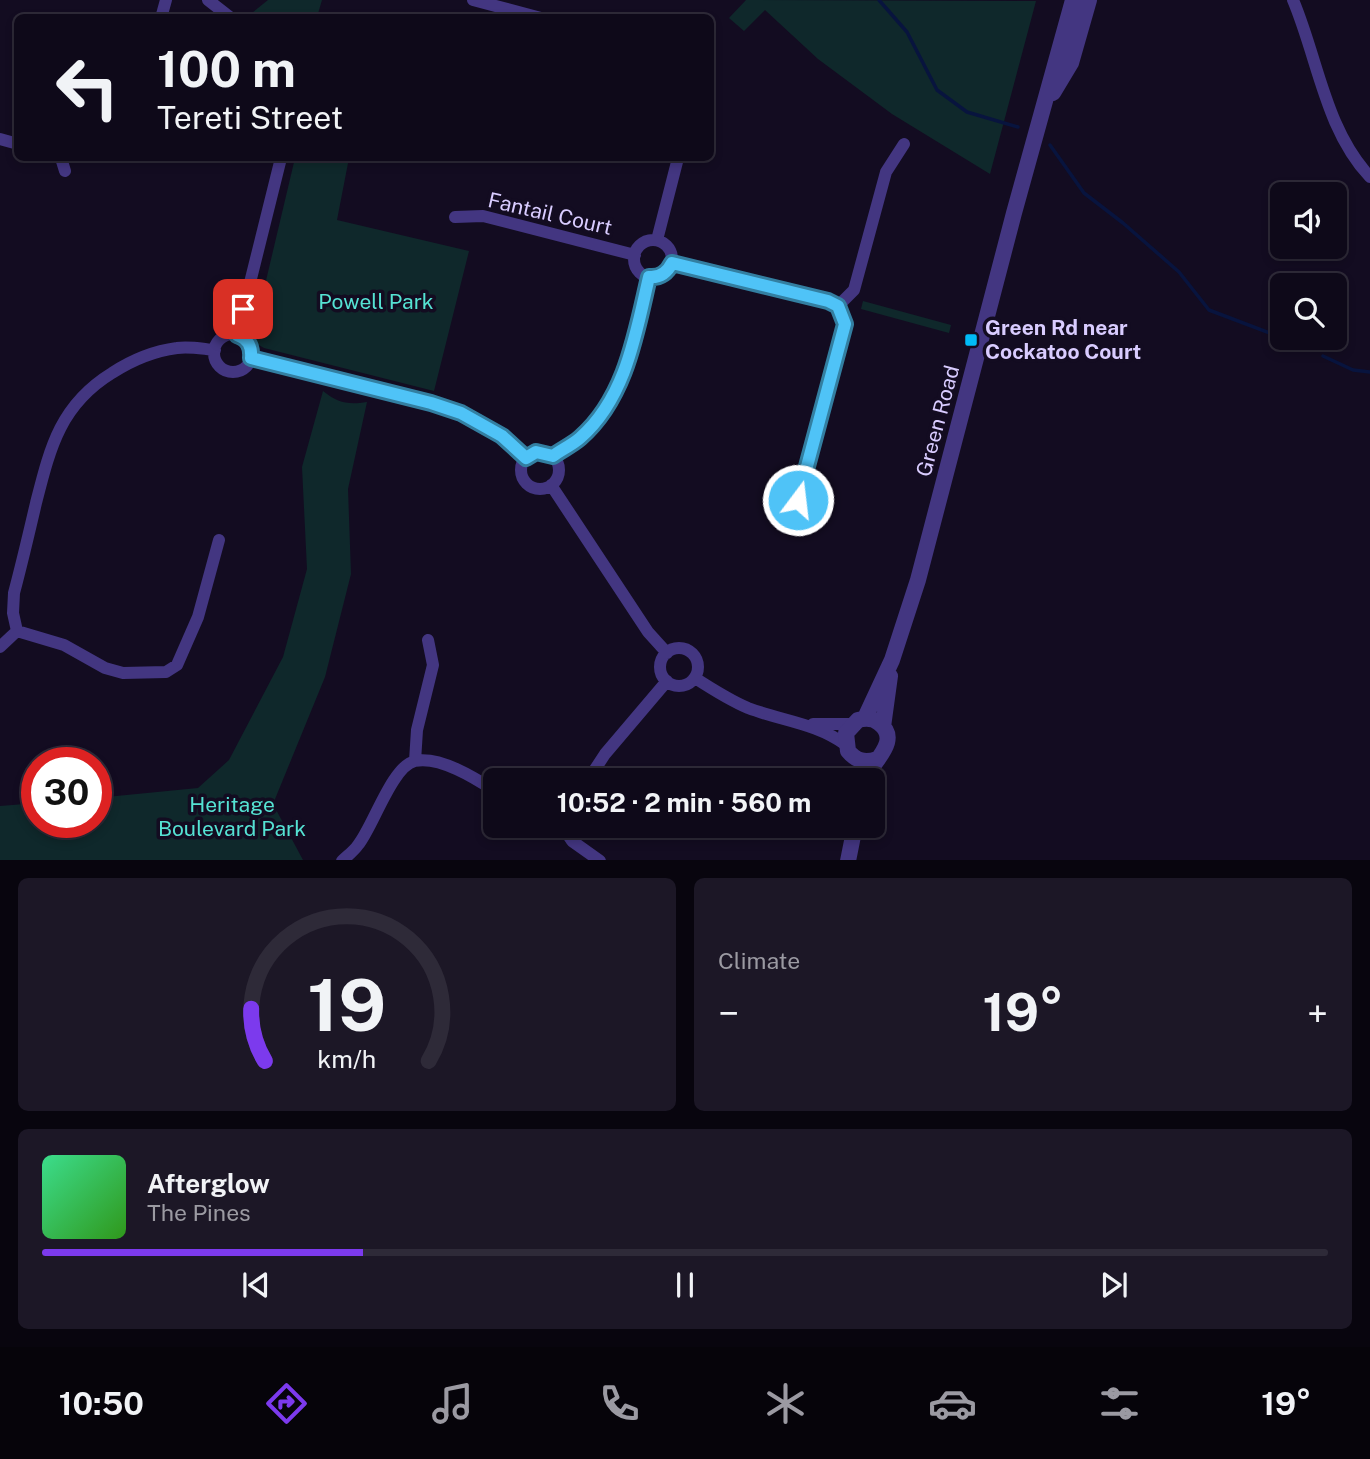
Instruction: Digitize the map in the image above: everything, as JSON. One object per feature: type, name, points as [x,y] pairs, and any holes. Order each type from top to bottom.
[{"type":"street","points":[[168,0],[180,0]]},
{"type":"street","points":[[208,0],[227,14]]},
{"type":"street","points":[[473,0],[526,14]]},
{"type":"street","name":"Green Road","points":[[883,727],[892,660],[918,580],[1073,0]]},
{"type":"street","name":"Green Road","points":[[1043,110],[1071,63],[1089,0]]},
{"type":"street","points":[[1293,0],[1343,141],[1370,177]]},
{"type":"street","points":[[838,306],[854,290],[886,172],[904,144]]},
{"type":"street","points":[[62,161],[65,171]]},
{"type":"street","points":[[237,335],[280,161]]},
{"type":"street","points":[[657,240],[677,161]]},
{"type":"street","name":"Fantail Court","points":[[455,218],[483,216],[635,255]]},
{"type":"street","points":[[657,240],[663,242],[671,251],[672,263],[665,274],[649,277],[637,267],[635,255],[646,242],[657,240]]},
{"type":"street","points":[[672,263],[828,301],[838,306],[845,324],[798,500]]},
{"type":"street","points":[[553,456],[580,438],[606,408],[619,386],[638,327],[649,277]]},
{"type":"street","points":[[237,335],[247,341],[251,358],[244,368],[232,372],[220,367],[215,349],[225,336],[237,335]]},
{"type":"street","points":[[17,631],[13,613],[14,593],[46,462],[64,419],[78,400],[97,382],[123,366],[148,355],[179,347],[215,349]]},
{"type":"street","points":[[251,358],[461,413],[502,436],[526,458]]},
{"type":"street","points":[[536,452],[553,456],[559,466],[559,472],[551,485],[536,488],[525,481],[522,469],[526,458],[536,452]]},
{"type":"street","points":[[551,485],[648,632],[667,653]]},
{"type":"street","points":[[17,631],[64,645],[105,668],[124,673],[166,672],[177,665],[198,617],[219,540]]},
{"type":"street","points":[[0,647],[17,631]]},
{"type":"street","points":[[415,761],[417,730],[433,665],[428,640]]},
{"type":"street","points":[[677,649],[689,651],[698,665],[695,678],[685,685],[667,681],[661,670],[661,663],[667,653],[677,649]]},
{"type":"street","name":"Green Road","points":[[859,721],[892,660]]},
{"type":"street","points":[[695,678],[750,709],[809,724],[831,734],[864,761],[877,759]]},
{"type":"street","points":[[596,768],[667,681]]},
{"type":"street","points":[[853,768],[846,733],[859,721]]},
{"type":"street","points":[[809,724],[878,722],[888,741],[871,768]]},
{"type":"street","points":[[342,860],[358,845],[399,772],[415,761],[427,761],[468,774],[483,783]]},
{"type":"street","points":[[570,838],[600,860]]},
{"type":"street","points":[[848,860],[853,838]]},
{"type":"green space","points":[[268,0],[322,0],[318,14],[251,14]]},
{"type":"green space","points":[[746,0],[1036,1],[990,174],[892,114],[818,59],[765,10],[744,31],[729,18]]},
{"type":"green space","name":"Powell Park","points":[[294,161],[348,161],[337,220],[469,251],[434,391],[264,348],[257,344],[255,327]]},
{"type":"green space","points":[[863,301],[951,325],[949,333],[861,309]]},
{"type":"green space","name":"Heritage Boulevard Park","points":[[323,391],[344,402],[367,402],[348,489],[351,574],[325,677],[273,804],[303,860],[0,860],[0,806],[21,804],[21,838],[112,838],[112,796],[198,788],[229,760],[283,657],[307,569],[302,467]]},
{"type":"waterway","points":[[879,0],[907,32],[937,90],[967,112],[1018,127]]},
{"type":"waterway","points":[[1050,145],[1084,193],[1179,272],[1209,310],[1270,333]]},
{"type":"waterway","points":[[1323,356],[1353,370],[1370,372]]},
{"type":"place","name":"Green Rd near Cockatoo Court","points":[[971,340]]},
{"type":"route","points":[[243,309],[237,335],[247,341],[252,352],[251,358],[461,413],[502,436],[526,458],[536,452],[553,456],[580,438],[606,408],[619,386],[638,327],[649,277],[665,274],[672,263],[828,301],[838,306],[845,324],[798,500]]}]
